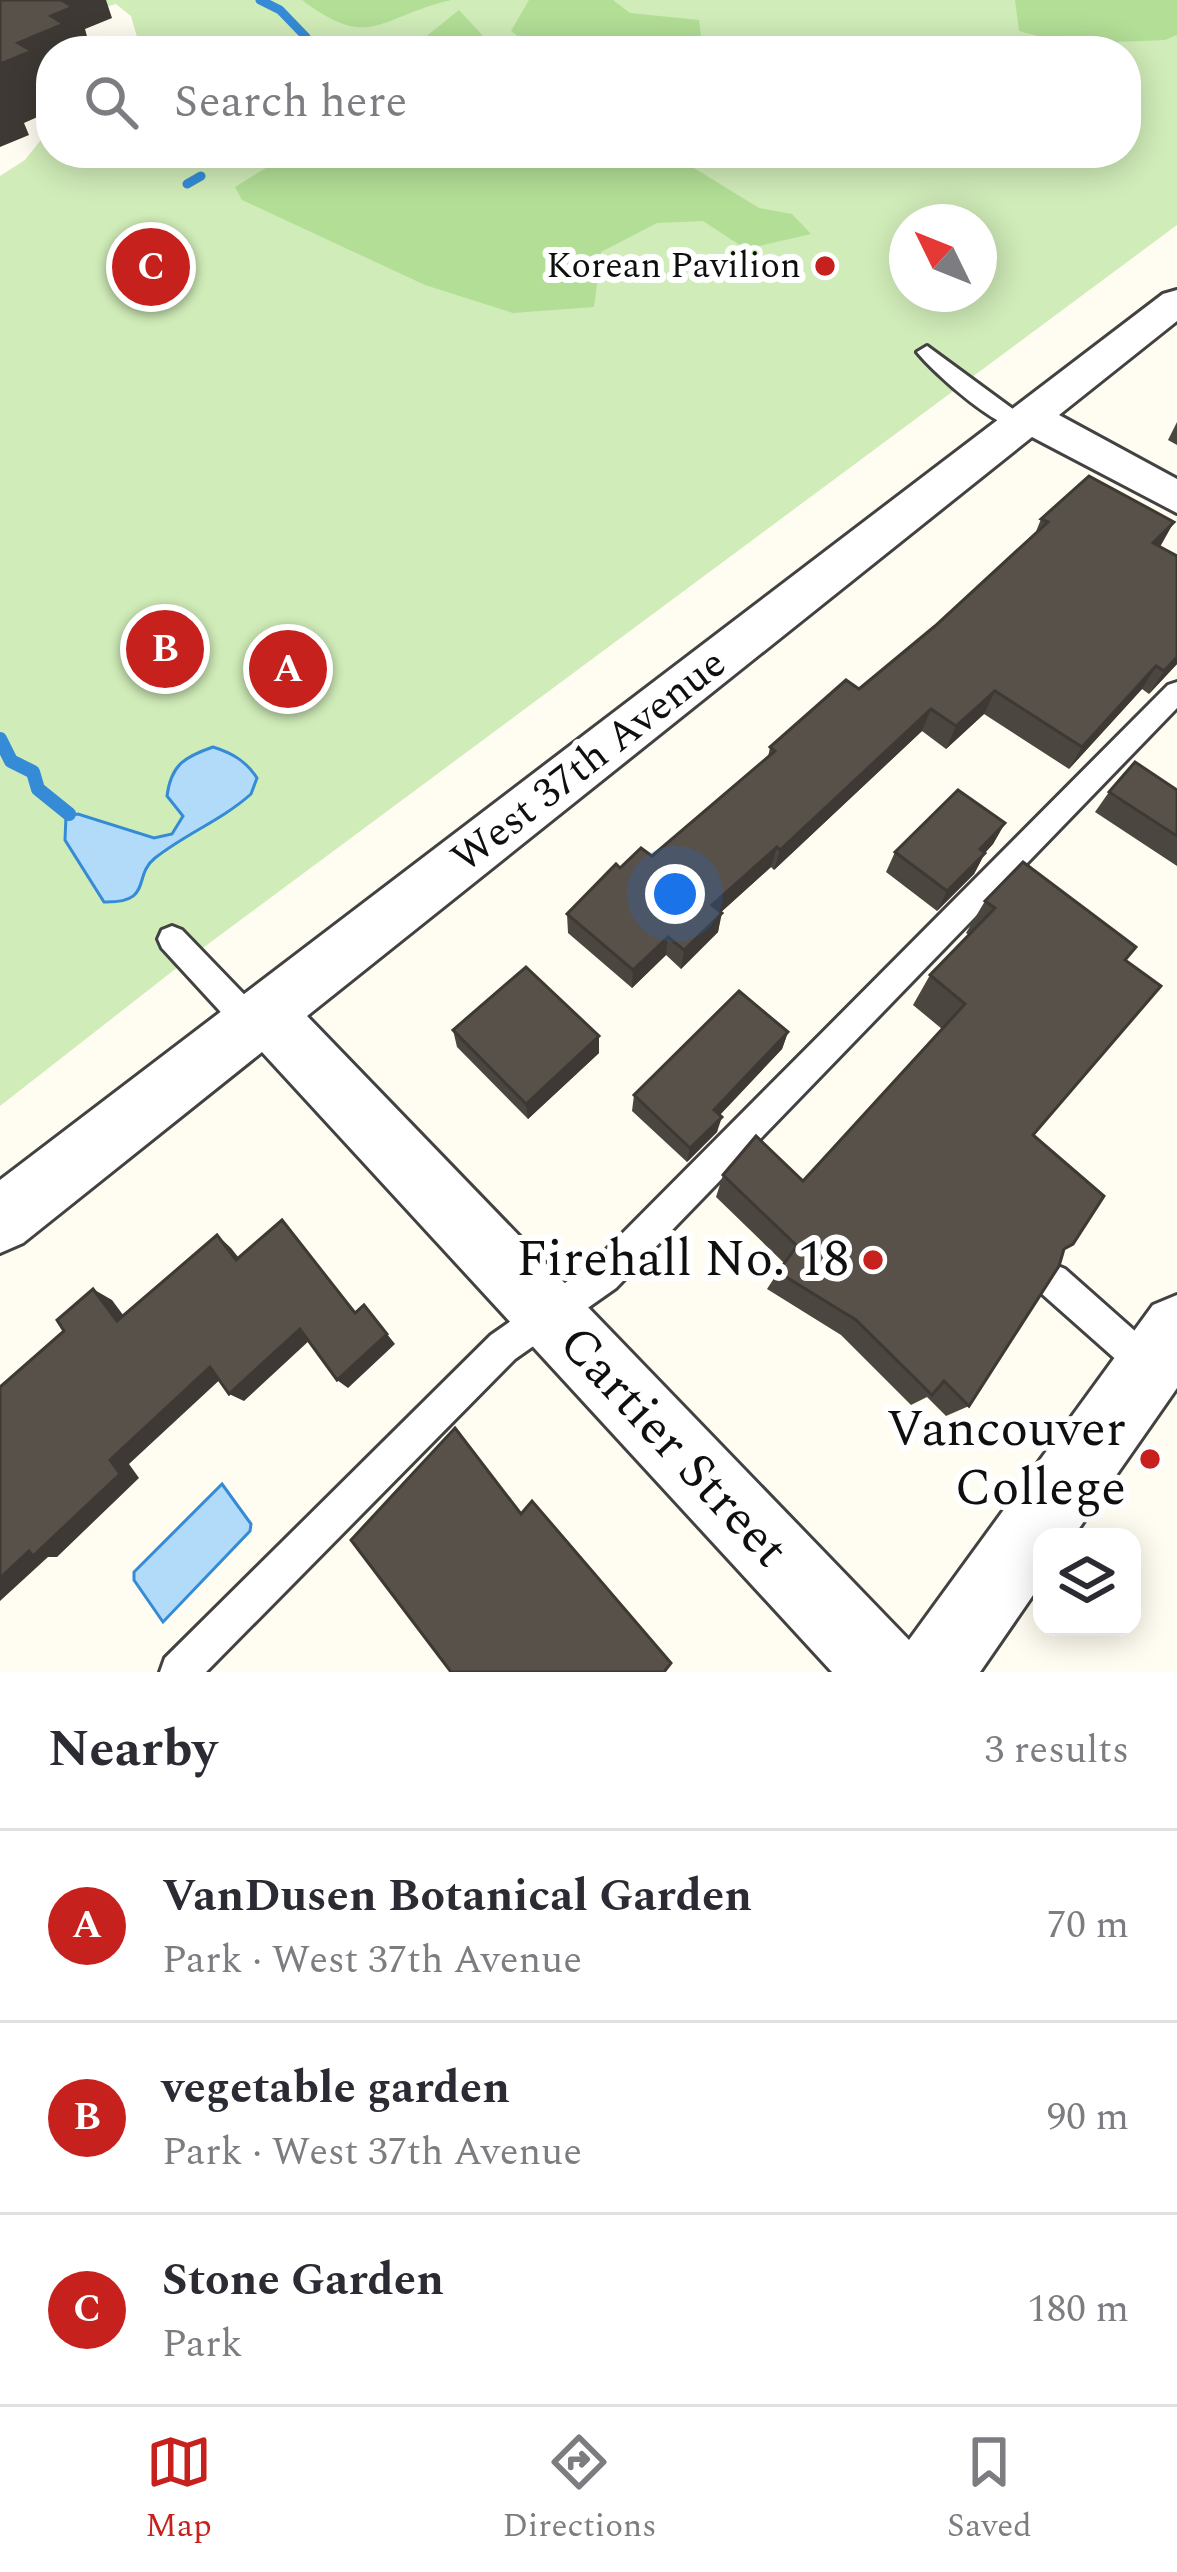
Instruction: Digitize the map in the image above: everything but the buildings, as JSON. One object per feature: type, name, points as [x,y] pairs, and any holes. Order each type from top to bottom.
[{"type":"street","name":"West 37th Avenue","points":[[0,1220],[1177,302]]},
{"type":"street","points":[[1026,421],[1177,498]]},
{"type":"street","name":"Cartier Street","points":[[258,1018],[550,1317],[885,1672]]},
{"type":"street","points":[[933,1672],[1163,1348]]},
{"type":"lane","points":[[927,352],[985,402],[1026,421]]},
{"type":"lane","points":[[179,1672],[503,1347],[604,1276],[1177,692]]},
{"type":"lane","points":[[172,939],[258,1018]]},
{"type":"lane","points":[[1053,1282],[1163,1348]]},
{"type":"green space","points":[[81,0],[1177,0],[1177,225],[192,956],[0,1106],[0,176],[25,160],[36,146],[36,168],[1141,168],[1141,36],[137,36],[131,16],[116,4],[106,7]]},
{"type":"green space","points":[[302,0],[451,0],[360,27],[325,16]]},
{"type":"green space","points":[[529,0],[613,0],[630,13],[699,20],[701,36],[518,36],[511,31]]},
{"type":"green space","points":[[1015,0],[1177,0],[1177,35],[1165,40],[1037,36],[1019,31]]},
{"type":"green space","points":[[459,10],[483,36],[427,36]]},
{"type":"green space","points":[[266,168],[694,168],[759,208],[792,214],[811,234],[746,249],[703,221],[657,223],[601,252],[594,307],[513,313],[425,285],[242,200],[235,187]]},
{"type":"water","points":[[213,747],[238,758],[253,772],[257,778],[251,794],[155,858],[130,898],[104,902],[65,840],[66,816],[78,814],[154,838],[172,834],[183,816],[167,796],[172,777],[187,759]]},
{"type":"water","points":[[222,1484],[251,1524],[250,1531],[163,1622],[134,1580],[134,1572]]},
{"type":"waterway","points":[[260,0],[280,10],[305,36]]},
{"type":"waterway","points":[[187,184],[201,176]]},
{"type":"waterway","points":[[0,739],[11,761],[33,772],[38,789],[69,814]]},
{"type":"place","name":"Korean Pavilion","points":[[825,266]]},
{"type":"place","name":"Stone Garden","points":[[151,267]]},
{"type":"place","name":"vegetable garden","points":[[165,649]]},
{"type":"place","name":"VanDusen Botanical Garden","points":[[288,669]]},
{"type":"place","name":"Firehall No. 18","points":[[873,1260]]},
{"type":"place","name":"Vancouver College","points":[[1150,1459]]}]
